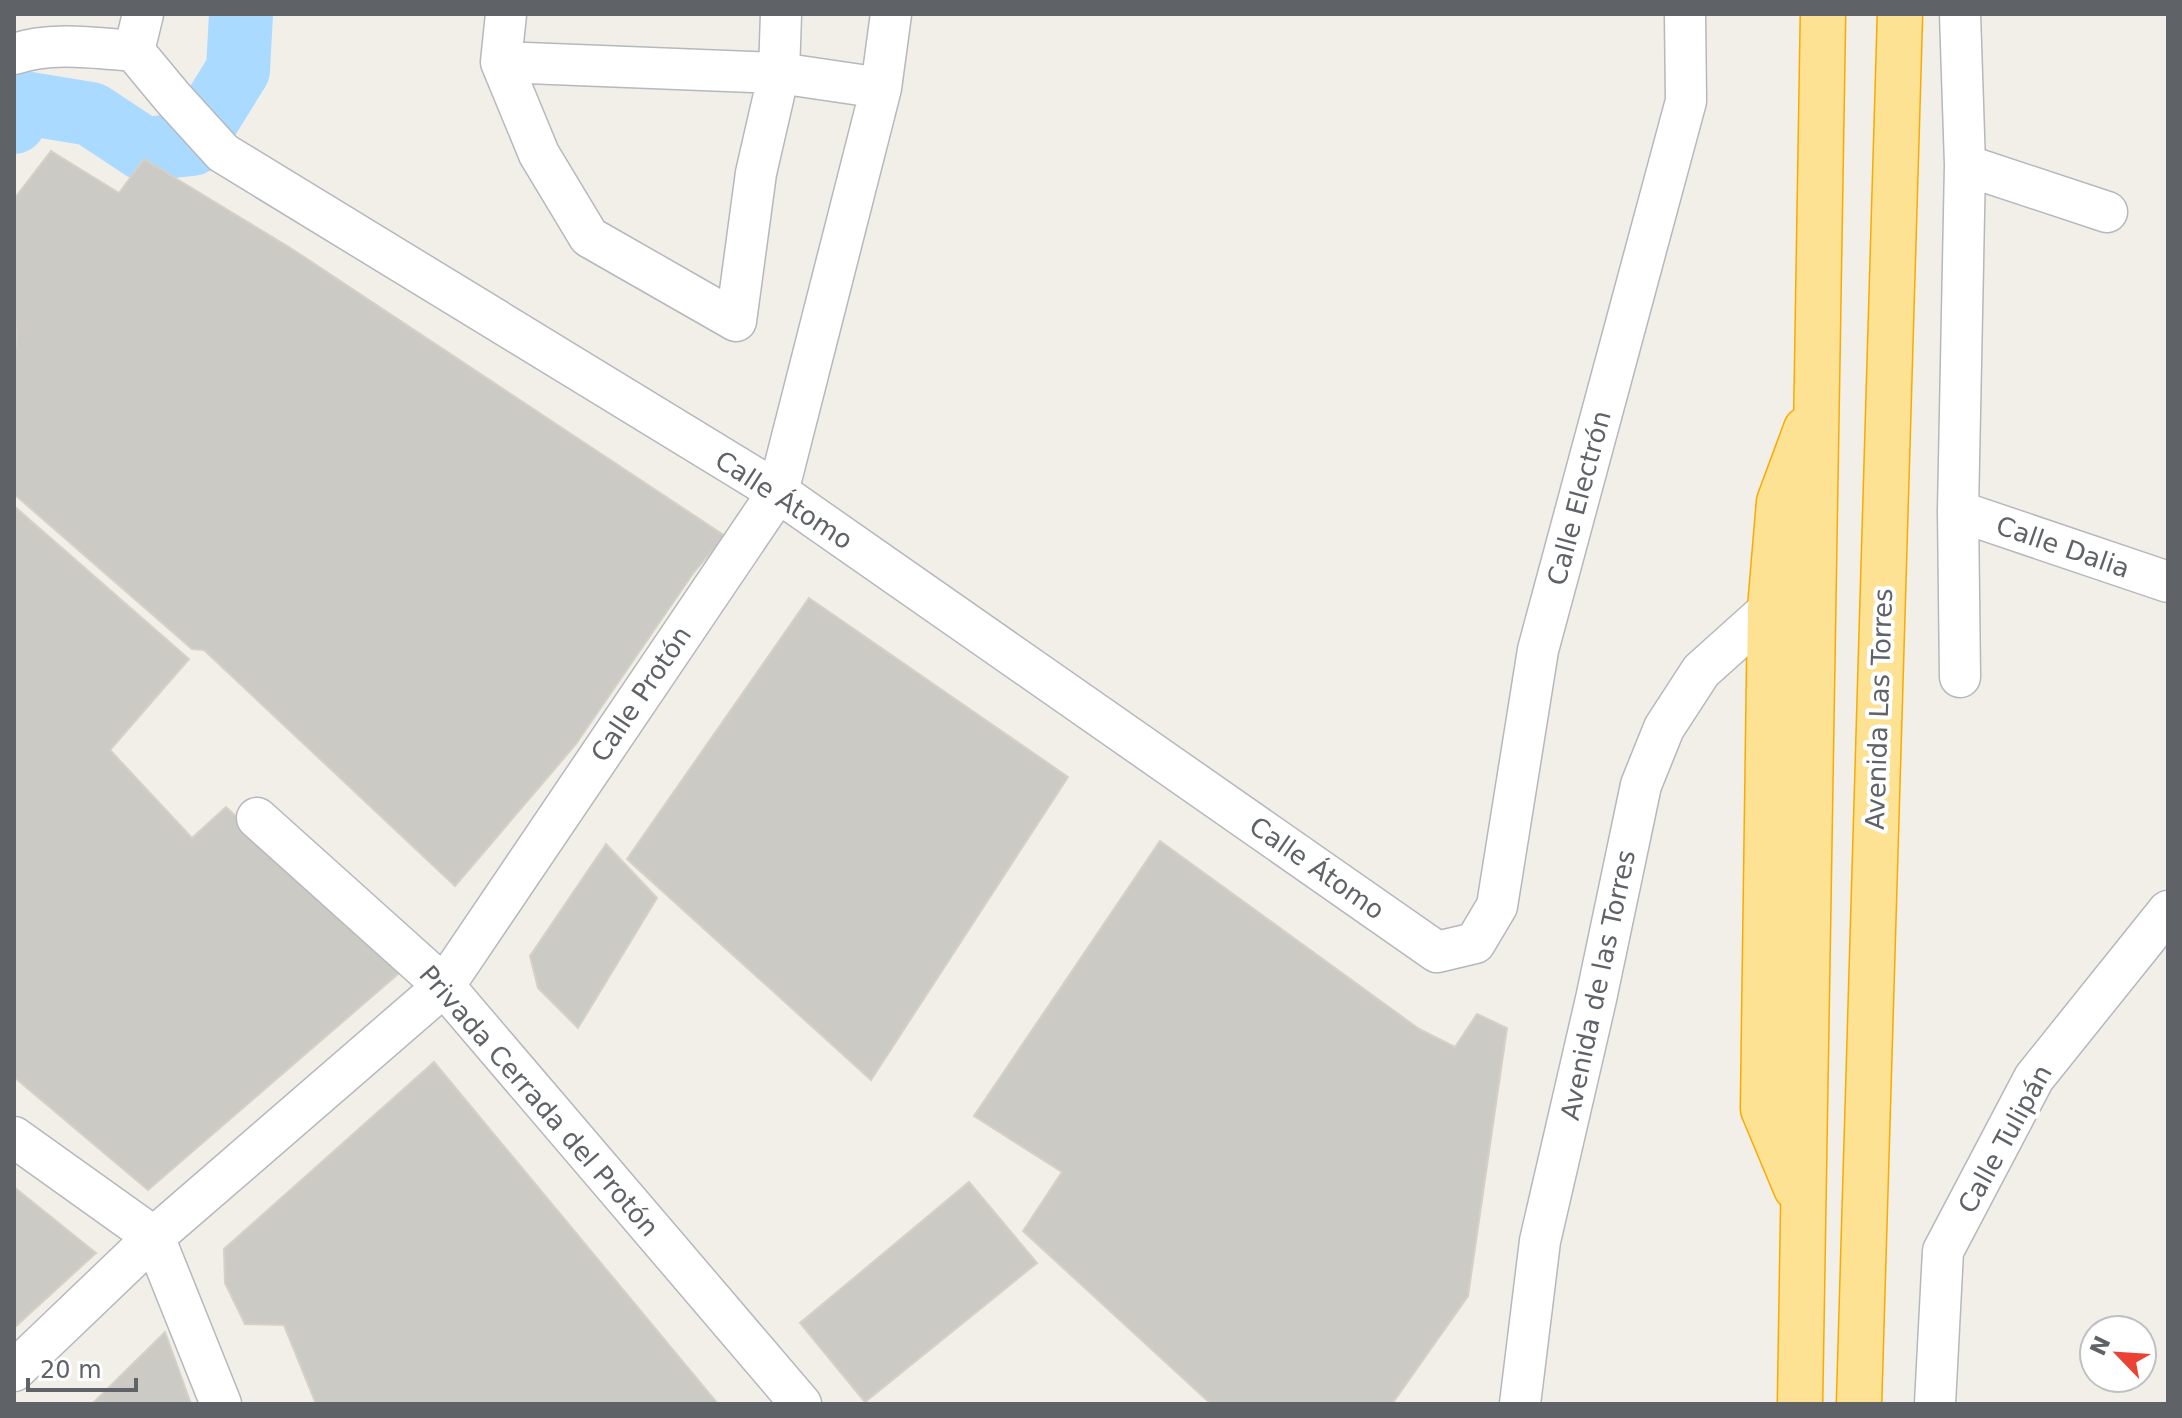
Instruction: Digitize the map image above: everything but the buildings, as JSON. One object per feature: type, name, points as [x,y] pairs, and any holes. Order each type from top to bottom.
[{"type":"highway","points":[[1797,14],[1802,32],[1823,35],[1800,1404]]},
{"type":"highway","name":"Avenida Las Torres","points":[[1859,1404],[1900,14]]},
{"type":"highway","points":[[1802,1203],[1763,1109],[1770,609],[1779,502],[1817,396]]},
{"type":"street","points":[[506,14],[501,62],[539,154],[589,237],[736,321],[756,173],[779,73],[781,14]]},
{"type":"street","name":"Calle Protón","points":[[14,1371],[154,1237],[444,986],[778,492],[881,88],[891,14]]},
{"type":"street","name":"Calle Electrón","points":[[1437,952],[1475,943],[1497,906],[1538,650],[1686,101],[1685,14]]},
{"type":"street","points":[[1960,14],[1965,165],[1958,511],[1960,677]]},
{"type":"street","points":[[14,54],[28,49],[75,46],[139,32]]},
{"type":"street","name":"Calle Átomo","points":[[139,32],[173,98],[223,153],[778,492],[1437,952]]},
{"type":"street","points":[[501,62],[779,73],[881,88]]},
{"type":"street","points":[[1965,165],[2107,212]]},
{"type":"street","name":"Calle Dalia","points":[[1958,511],[2168,582]]},
{"type":"street","name":"Avenida de las Torres","points":[[1520,1404],[1540,1241],[1641,785],[1664,728],[1701,671],[1770,609]]},
{"type":"street","name":"Privada Cerrada del Protón","points":[[257,818],[444,986],[801,1404]]},
{"type":"street","name":"Calle Tulipán","points":[[1935,1404],[1943,1251],[2034,1078],[2168,911]]},
{"type":"street","points":[[14,1137],[154,1237],[221,1404]]},
{"type":"waterway","points":[[14,122],[24,103],[91,114],[144,149],[192,144],[238,70],[241,14]]}]
